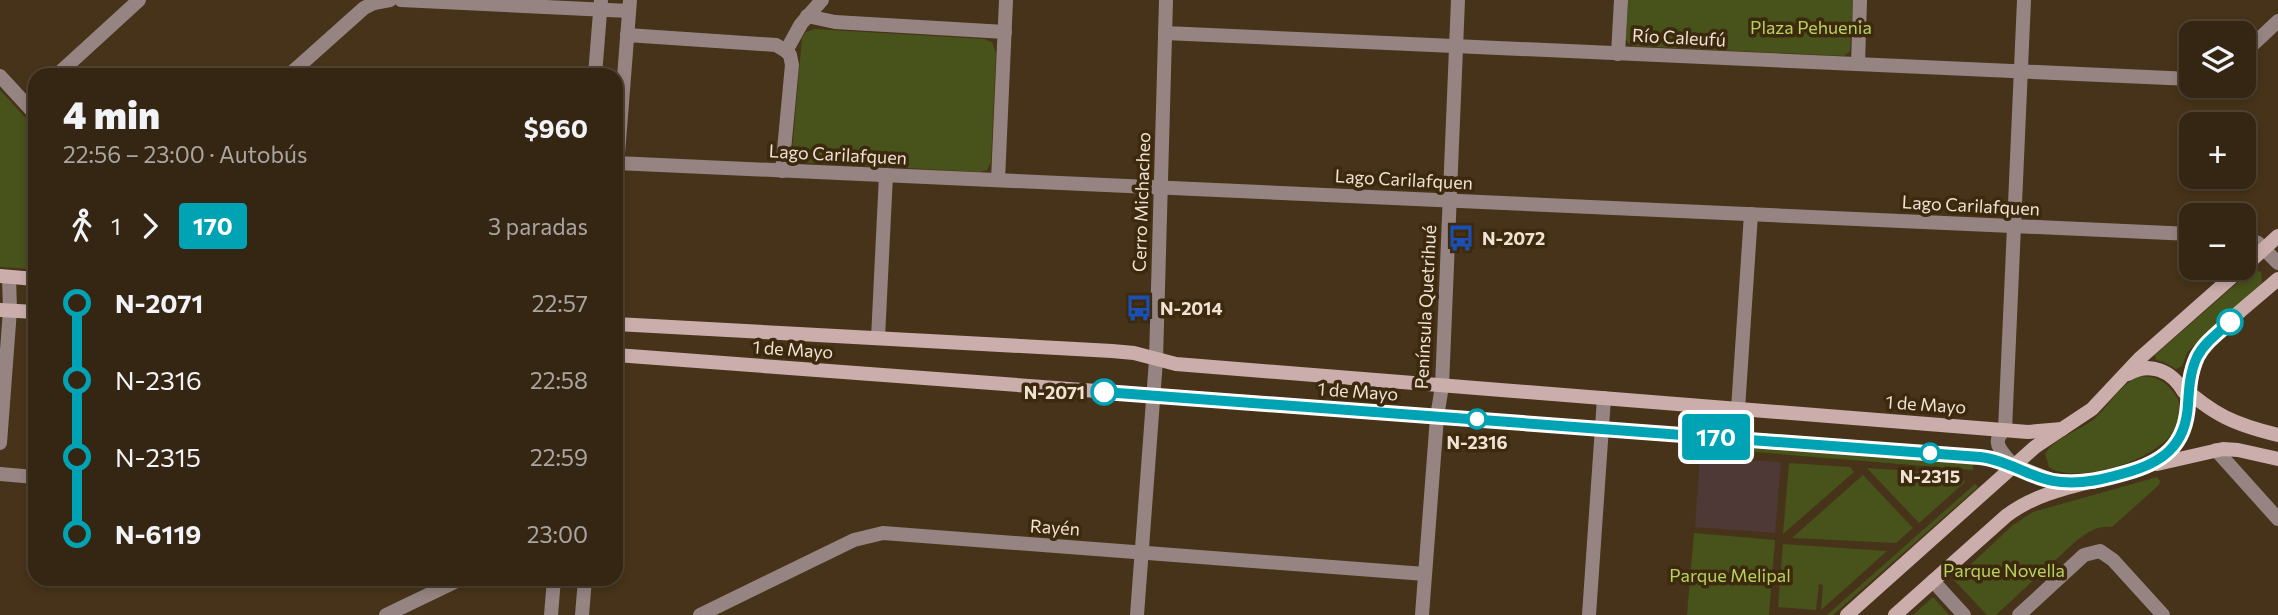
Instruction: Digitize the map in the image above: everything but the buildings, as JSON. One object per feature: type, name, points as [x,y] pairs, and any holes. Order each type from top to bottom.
[{"type":"main road","points":[[2256,255],[2278,236]]},
{"type":"main road","points":[[4,277],[28,279]]},
{"type":"main road","points":[[2146,467],[2162,458],[2176,443],[2185,425],[2185,395],[2201,350],[2278,279]]},
{"type":"main road","points":[[1847,615],[2035,447],[2092,409],[2146,353],[2228,280]]},
{"type":"main road","points":[[5,310],[28,312]]},
{"type":"main road","name":"1 de Mayo","points":[[623,324],[1112,351],[1176,364],[1442,386],[2005,430],[2036,432],[2062,429]]},
{"type":"main road","name":"1 de Mayo","points":[[623,356],[1980,457],[1997,459],[2054,481],[2093,482]]},
{"type":"main road","points":[[2116,383],[2131,372],[2145,367],[2164,372],[2185,395],[2223,418],[2278,435]]},
{"type":"main road","points":[[1895,615],[2024,503],[2146,467],[2216,450],[2238,450],[2278,459]]},
{"type":"street","points":[[65,68],[139,0]]},
{"type":"street","points":[[297,68],[354,15],[374,3],[390,0]]},
{"type":"street","points":[[401,0],[629,5],[623,86]]},
{"type":"street","points":[[786,51],[807,16],[822,0]]},
{"type":"street","points":[[998,180],[1006,0]]},
{"type":"street","name":"Cerro Michacheo","points":[[1137,615],[1156,360],[1166,0]]},
{"type":"street","name":"Península Quetrihué","points":[[1422,615],[1437,416],[1442,386],[1458,0]]},
{"type":"street","points":[[1618,54],[1621,0]]},
{"type":"street","points":[[1858,64],[1860,0]]},
{"type":"street","points":[[2014,466],[1997,443],[1999,435],[2005,430],[2024,0]]},
{"type":"street","points":[[596,68],[601,5]]},
{"type":"street","points":[[807,16],[835,22],[1005,32]]},
{"type":"street","points":[[2256,42],[2278,21]]},
{"type":"street","name":"Río Caleufú","points":[[1165,33],[2179,79]]},
{"type":"street","points":[[627,35],[776,45],[786,51],[792,61],[782,171]]},
{"type":"street","points":[[0,76],[28,100]]},
{"type":"street","name":"Lago Carilafquen","points":[[623,163],[2179,233]]},
{"type":"street","points":[[878,338],[886,176]]},
{"type":"street","points":[[1736,439],[1751,214]]},
{"type":"street","points":[[2256,242],[2278,263]]},
{"type":"street","points":[[0,443],[4,277]]},
{"type":"street","points":[[1589,615],[1604,398]]},
{"type":"street","points":[[2216,450],[2278,519]]},
{"type":"street","points":[[0,474],[28,476]]},
{"type":"street","name":"Rayén","points":[[701,615],[854,540],[874,534],[1425,574]]},
{"type":"street","points":[[2019,615],[2084,555],[2100,551],[2113,560],[2162,615]]},
{"type":"street","points":[[1933,581],[1964,615]]},
{"type":"street","points":[[386,615],[446,586]]},
{"type":"street","points":[[551,615],[553,586]]},
{"type":"street","points":[[582,615],[584,586]]},
{"type":"shaded area","points":[[1700,457],[1781,462],[1775,533],[1695,527]]},
{"type":"green space","name":"Plaza Pehuenia","points":[[1628,0],[1853,0],[1850,51],[1844,56],[1633,46],[1626,38]]},
{"type":"green space","points":[[814,29],[984,39],[992,42],[996,53],[991,162],[987,170],[980,172],[798,162],[792,152],[802,38],[806,32]]},
{"type":"green space","points":[[0,90],[28,120],[28,269],[0,267]]},
{"type":"green space","points":[[2256,270],[2261,272],[2262,283],[2193,346],[2182,366],[2176,369],[2156,360],[2155,355],[2240,280],[2256,280]]},
{"type":"green space","points":[[2138,377],[2152,377],[2164,383],[2171,389],[2181,409],[2176,428],[2161,444],[2140,458],[2088,473],[2065,473],[2049,467],[2045,454],[2050,448],[2094,419],[2121,390]]},
{"type":"green space","points":[[1694,442],[1973,464],[1973,470],[1694,447]]},
{"type":"green space","name":"Parque Melipal","points":[[1789,463],[1850,467],[1854,472],[1783,534]]},
{"type":"green space","points":[[1867,468],[1957,474],[1965,482],[1919,523]]},
{"type":"green space","points":[[1863,475],[1913,528],[1896,543],[1792,538]]},
{"type":"green space","name":"Parque Novella","points":[[2157,477],[2159,485],[2112,527],[2097,528],[2076,541],[1996,615],[1987,615],[1954,580],[2013,525],[2033,512]]},
{"type":"green space","points":[[1975,484],[1978,487],[1833,615],[1827,615]]},
{"type":"green space","name":"Parque Melipal","points":[[1694,533],[1775,540],[1769,615],[1687,615]]},
{"type":"green space","name":"Parque Melipal","points":[[1783,544],[1887,551],[1821,610],[1823,585],[1819,584],[1816,610],[1778,607]]},
{"type":"green space","name":"Parque Novella","points":[[1933,597],[1949,615],[1913,615]]},
{"type":"bus line","name":"170","points":[[1104,392],[1980,457],[1997,459],[2046,480],[2093,482],[2154,464],[2176,443],[2185,425],[2191,373],[2197,357],[2206,344],[2230,322]]},
{"type":"place","name":"N-2072","points":[[1461,238]]},
{"type":"place","name":"N-2014","points":[[1139,308]]},
{"type":"place","name":"N-2071","points":[[1104,392]]},
{"type":"place","name":"N-2316","points":[[1477,419]]},
{"type":"place","name":"N-2315","points":[[1930,453]]}]
